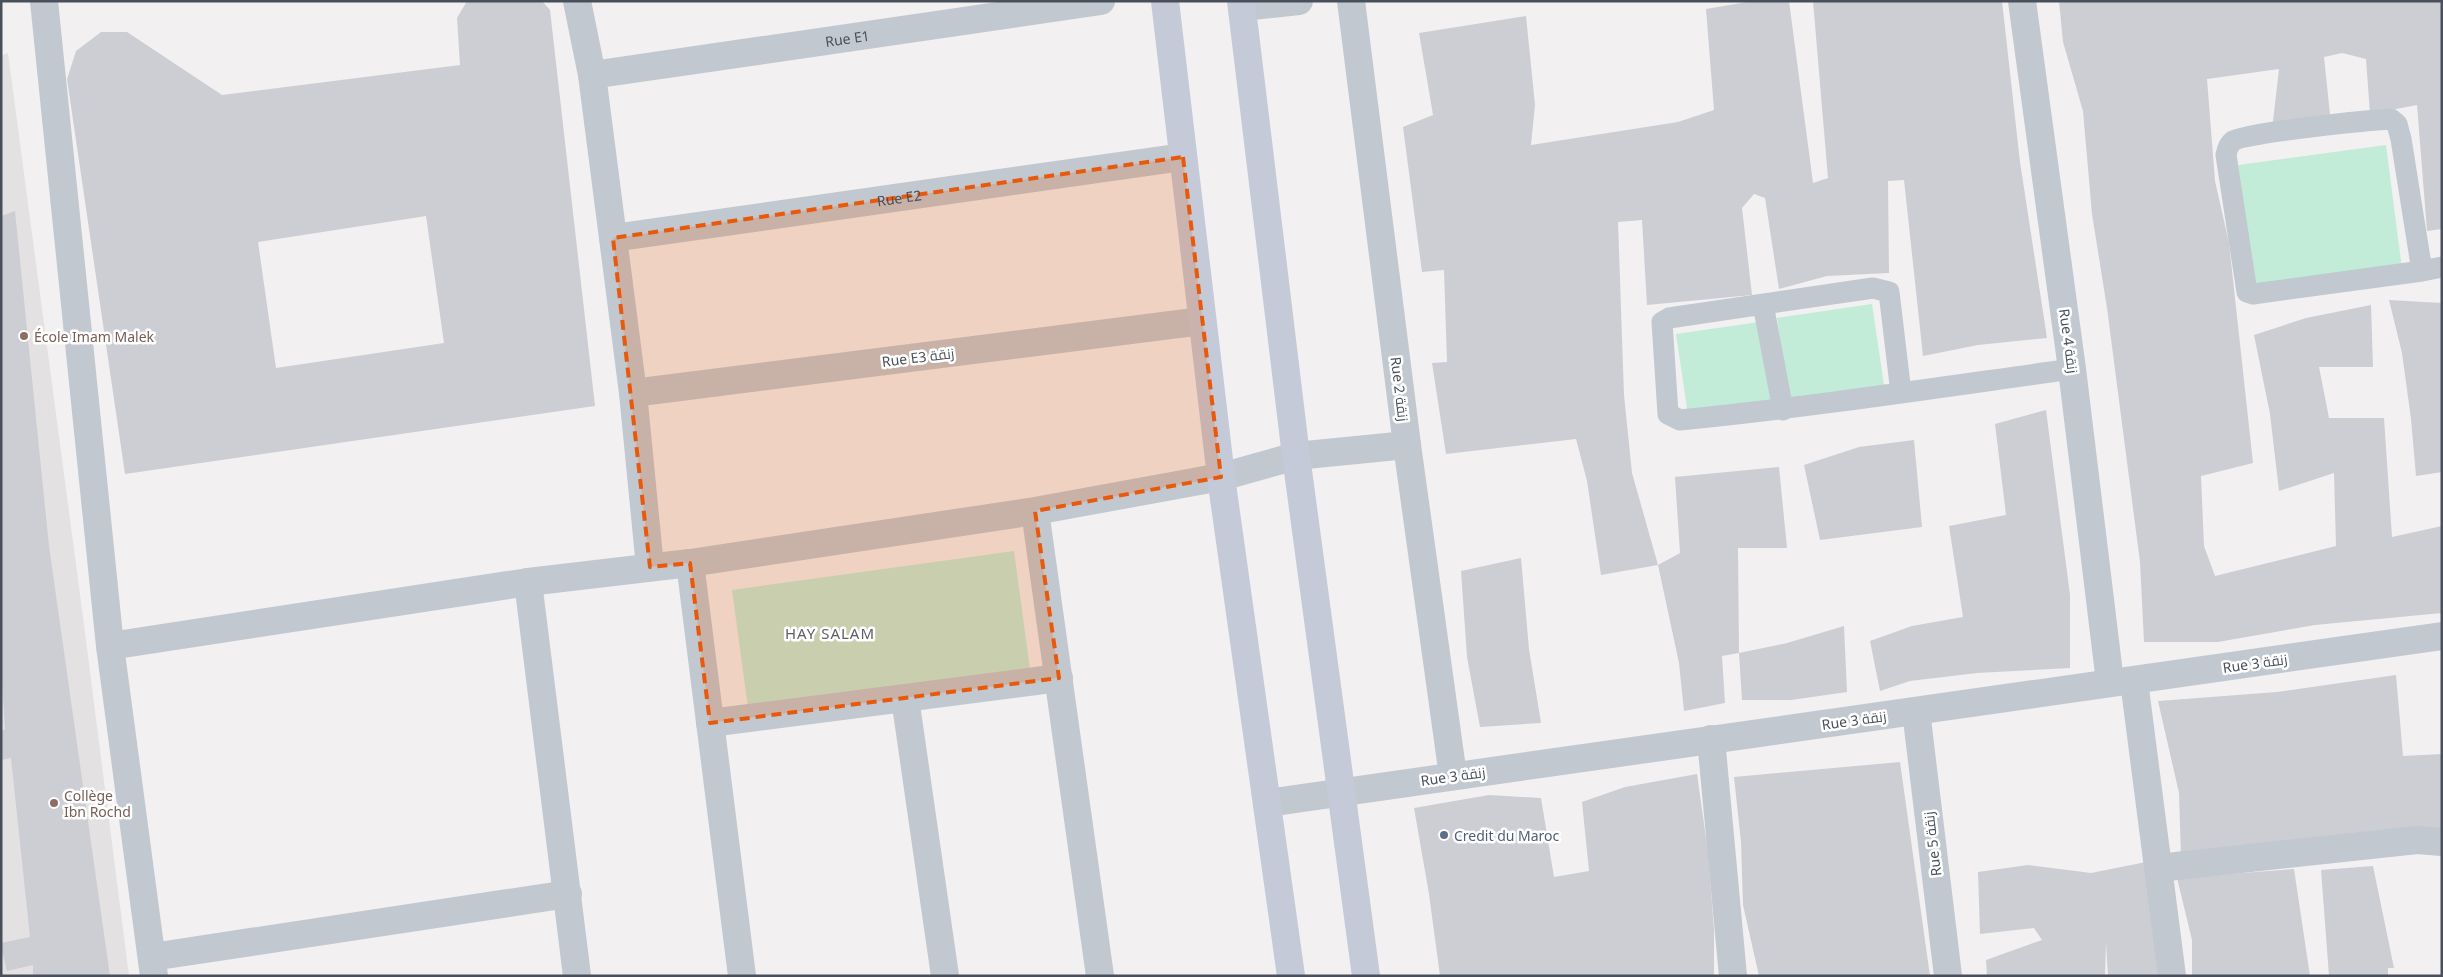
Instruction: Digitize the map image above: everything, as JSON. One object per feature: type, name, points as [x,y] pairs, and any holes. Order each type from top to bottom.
[{"type":"main road","points":[[1165,1],[1221,477],[1291,976]]},
{"type":"main road","points":[[1241,4],[1296,456],[1366,976]]},
{"type":"street","points":[[44,1],[110,646],[153,966],[568,894]]},
{"type":"street","points":[[577,1],[592,75],[633,393],[650,567]]},
{"type":"street","name":"Rue E1","points":[[592,75],[1101,1]]},
{"type":"street","points":[[1241,4],[1299,1]]},
{"type":"street","name":"Rue 2 زنقة","points":[[1351,1],[1407,445],[1453,776]]},
{"type":"street","name":"Rue 4 زنقة","points":[[2022,1],[2072,368],[2122,681],[2158,868],[2172,976]]},
{"type":"street","name":"Rue E2","points":[[613,238],[1183,156]]},
{"type":"street","name":"Rue E3 زنقة","points":[[633,393],[1202,321]]},
{"type":"street","points":[[110,646],[528,582],[690,563],[1035,511],[1221,477],[1296,456],[1407,445]]},
{"type":"street","points":[[1035,511],[1100,976]]},
{"type":"street","points":[[690,563],[742,976]]},
{"type":"street","points":[[528,582],[577,976]]},
{"type":"street","name":"Rue 3 زنقة","points":[[1267,803],[2442,636]]},
{"type":"street","points":[[710,723],[1059,678]]},
{"type":"street","points":[[906,698],[945,976]]},
{"type":"street","name":"Rue 5 زنقة","points":[[1916,711],[1948,976]]},
{"type":"street","points":[[1711,740],[1733,976]]},
{"type":"street","points":[[2158,868],[2417,840],[2442,842]]},
{"type":"lane","points":[[2391,119],[2397,124],[2432,269],[2254,294],[2247,292],[2226,155],[2228,147],[2233,140],[2259,134],[2391,119]]},
{"type":"lane","points":[[1901,393],[1889,292],[1873,288],[1669,318],[1662,322],[1668,414],[1680,420],[1783,410],[1901,393],[2072,368]]},
{"type":"lane","points":[[1763,304],[1783,410]]},
{"type":"highlighted area","points":[[1183,157],[1221,477],[1035,511],[1059,678],[710,723],[690,563],[650,567],[613,238]]},
{"type":"shaded area","points":[[8,53],[129,976],[1,976],[1,56]]},
{"type":"green space","points":[[2386,145],[2402,269],[2254,288],[2238,165]]},
{"type":"green space","points":[[1872,304],[1884,385],[1789,400],[1777,318]]},
{"type":"green space","points":[[1759,322],[1771,403],[1688,415],[1676,334]]},
{"type":"green space","points":[[1014,551],[1030,669],[748,708],[732,590]]},
{"type":"building","points":[[467,1],[542,1],[550,10],[595,406],[125,474],[67,79],[76,51],[101,32],[127,32],[222,95],[460,65],[457,18]],"holes":[[[426,216],[444,343],[276,368],[258,242]]]},
{"type":"building","points":[[1753,1],[1789,1],[1813,183],[1828,178],[1813,1],[2002,1],[2020,162],[2047,338],[1978,345],[1923,356],[1904,180],[1888,181],[1889,273],[1827,276],[1779,289],[1765,198],[1754,194],[1742,208],[1752,295],[1647,305],[1642,220],[1618,222],[1624,395],[1632,473],[1658,565],[1601,575],[1587,481],[1576,439],[1446,454],[1432,363],[1447,362],[1444,270],[1422,272],[1403,127],[1433,115],[1419,33],[1526,16],[1535,105],[1531,145],[1678,122],[1714,110],[1706,9]]},
{"type":"building","points":[[2059,1],[2442,1],[2442,229],[2427,231],[2417,105],[2370,114],[2366,59],[2342,53],[2324,57],[2331,124],[2272,130],[2279,69],[2207,79],[2215,181],[2229,243],[2253,463],[2201,476],[2204,546],[2215,576],[2336,546],[2334,473],[2279,491],[2270,414],[2254,335],[2306,318],[2371,305],[2373,367],[2319,367],[2329,418],[2384,418],[2392,537],[2442,526],[2442,613],[2315,625],[2218,642],[2144,642],[2140,562],[2107,308],[2092,214],[2083,111],[2063,42]]},
{"type":"building","name":"Collège Ibn Rochd","points":[[15,211],[49,546],[110,976],[33,976],[33,965],[7,971],[1,947],[1,943],[30,937],[11,758],[1,760],[1,730],[5,730],[1,664],[1,216]]},
{"type":"building","points":[[2389,300],[2442,303],[2442,472],[2416,476],[2402,353]]},
{"type":"building","points":[[2046,410],[2070,595],[2070,668],[1977,673],[1910,681],[1880,691],[1870,641],[1912,626],[1963,617],[1949,526],[2006,515],[1995,424]]},
{"type":"building","points":[[1914,440],[1922,527],[1820,540],[1804,465],[1859,447]]},
{"type":"building","points":[[1779,467],[1787,548],[1738,548],[1739,653],[1722,656],[1725,703],[1684,711],[1679,663],[1658,565],[1680,553],[1675,477]]},
{"type":"building","points":[[1521,558],[1529,649],[1541,723],[1480,727],[1467,657],[1461,571]]},
{"type":"building","points":[[1844,626],[1847,692],[1791,700],[1742,700],[1739,653],[1787,643]]},
{"type":"building","points":[[2396,675],[2403,756],[2442,754],[2442,837],[2181,858],[2179,793],[2158,701],[2277,692]]},
{"type":"building","points":[[1900,762],[1930,976],[1759,976],[1743,905],[1741,842],[1734,777]]},
{"type":"building","points":[[1697,774],[1708,852],[1714,930],[1714,976],[1440,976],[1429,894],[1414,808],[1489,795],[1541,798],[1554,877],[1589,871],[1582,802],[1625,787]]},
{"type":"building","points":[[2146,862],[2164,976],[2108,976],[2106,942],[2105,976],[1987,976],[1986,960],[2042,940],[2034,928],[1980,934],[1978,872],[2028,865],[2091,873]]},
{"type":"building","points":[[2373,866],[2394,968],[2388,968],[2388,976],[2329,976],[2321,870]]},
{"type":"building","points":[[2294,869],[2310,976],[2192,976],[2192,940],[2177,878]]},
{"type":"place","name":"École Imam Malek","points":[[24,336]]},
{"type":"place","name":"Collège Ibn Rochd","points":[[54,803]]},
{"type":"place","name":"Credit du Maroc","points":[[1444,835]]},
{"type":"district","name":"HAY SALAM","points":[[830,633]]}]
